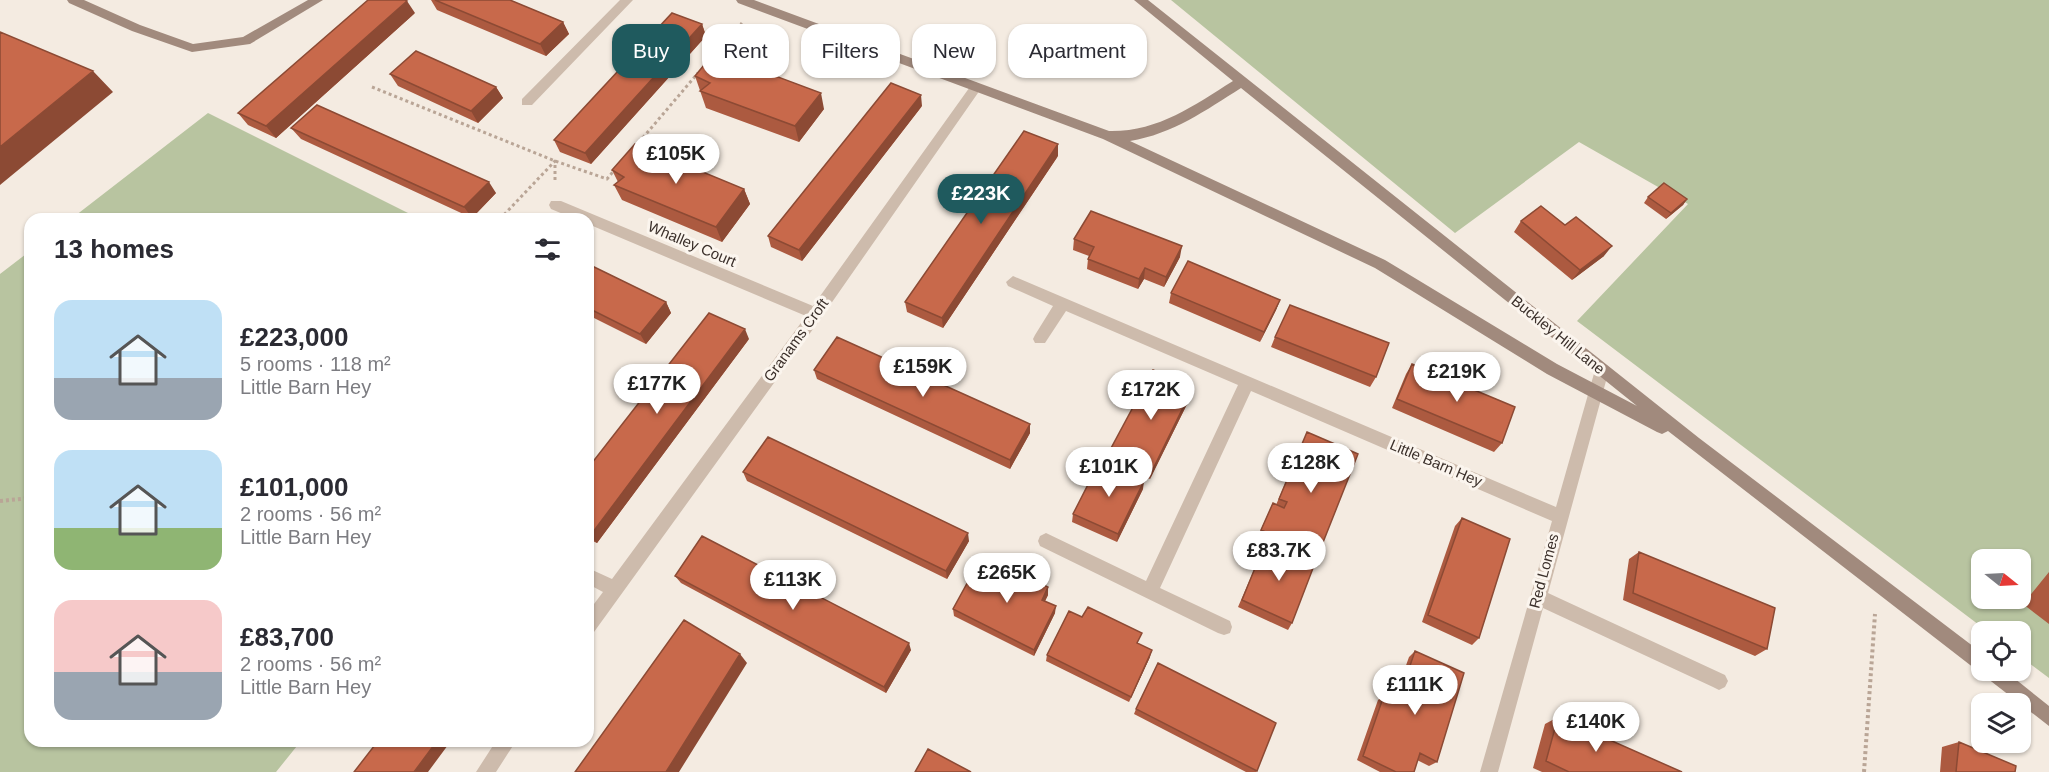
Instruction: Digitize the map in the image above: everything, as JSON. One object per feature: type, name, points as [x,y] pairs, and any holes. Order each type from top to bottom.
[{"type":"street","points":[[73,0],[136,28],[192,48],[246,41],[317,0]]},
{"type":"street","points":[[527,102],[627,0]]},
{"type":"street","points":[[742,0],[1108,136],[1380,264],[1551,369],[1694,443]]},
{"type":"street","name":"Buckley Hill Lane","points":[[1140,0],[1694,443],[1971,656]]},
{"type":"street","points":[[1108,136],[1133,137],[1157,131],[1241,82]]},
{"type":"street","name":"Granams Croft","points":[[594,617],[816,314],[976,87]]},
{"type":"street","name":"Whalley Court","points":[[556,205],[575,213]]},
{"type":"street","name":"Whalley Court","points":[[594,221],[816,314]]},
{"type":"street","name":"Little Barn Hey","points":[[1013,282],[1559,516]]},
{"type":"street","points":[[1040,339],[1063,303]]},
{"type":"street","name":"Red Lomes","points":[[1489,772],[1559,516],[1602,370]]},
{"type":"street","points":[[1150,591],[1247,383]]},
{"type":"street","points":[[1046,541],[1224,627]]},
{"type":"street","points":[[594,579],[614,589]]},
{"type":"street","points":[[1538,597],[1719,681]]},
{"type":"street","points":[[2004,681],[2049,717]]},
{"type":"street","points":[[485,772],[503,747]]},
{"type":"path","points":[[741,24],[757,5]]},
{"type":"path","points":[[629,153],[702,68]]},
{"type":"path","points":[[372,87],[555,161],[607,179],[622,161]]},
{"type":"path","points":[[555,161],[556,205]]},
{"type":"path","points":[[506,213],[555,161]]},
{"type":"path","points":[[0,501],[24,499]]},
{"type":"path","points":[[1864,772],[1878,585]]},
{"type":"green space","points":[[1171,0],[2049,0],[2049,678],[2031,664],[2031,621],[1974,621],[1577,321],[1688,204],[1579,142],[1455,233]]},
{"type":"green space","points":[[208,113],[408,213],[79,213]]},
{"type":"green space","points":[[24,256],[24,747],[296,747],[276,772],[0,772],[0,274]]},
{"type":"building","points":[[368,0],[407,1],[266,126],[238,113]]},
{"type":"building","points":[[435,0],[510,0],[563,22],[540,44]]},
{"type":"building","points":[[672,13],[702,24],[690,37],[690,24],[662,24]]},
{"type":"building","points":[[0,32],[93,71],[0,147]]},
{"type":"building","points":[[416,51],[496,87],[471,111],[390,74]]},
{"type":"building","points":[[702,68],[702,78],[781,78],[821,93],[795,126],[700,91],[710,83],[695,76]]},
{"type":"building","points":[[612,78],[653,78],[585,153],[554,140]]},
{"type":"building","points":[[891,83],[921,95],[799,250],[768,236]]},
{"type":"building","points":[[317,105],[489,182],[464,207],[291,128]]},
{"type":"building","points":[[1024,131],[1058,144],[942,318],[905,302]]},
{"type":"building","points":[[635,144],[744,189],[716,227],[614,185],[624,177],[612,170]]},
{"type":"building","points":[[1664,183],[1687,199],[1671,213],[1648,197]]},
{"type":"building","points":[[1541,206],[1565,225],[1576,217],[1612,246],[1580,270],[1521,221]]},
{"type":"building","points":[[1091,211],[1182,246],[1166,277],[1145,268],[1139,279],[1088,259],[1094,247],[1074,239]]},
{"type":"building","points":[[1188,261],[1280,300],[1264,332],[1171,293]]},
{"type":"building","points":[[594,267],[666,302],[640,334],[594,311]]},
{"type":"building","points":[[1290,305],[1389,343],[1376,377],[1275,337]]},
{"type":"building","points":[[709,313],[745,329],[594,531],[594,460]]},
{"type":"building","points":[[837,337],[1030,424],[1010,460],[814,370]]},
{"type":"building","points":[[1412,364],[1515,407],[1502,443],[1397,399]]},
{"type":"building","points":[[1153,370],[1193,387],[1152,471],[1109,452]]},
{"type":"building","points":[[1307,432],[1358,454],[1318,555],[1261,530],[1273,503],[1284,508],[1287,502],[1279,499]]},
{"type":"building","points":[[768,437],[968,533],[946,571],[743,472]]},
{"type":"building","points":[[1100,461],[1144,481],[1118,534],[1073,514]]},
{"type":"building","points":[[1462,518],[1510,539],[1479,638],[1428,615]]},
{"type":"building","points":[[702,536],[909,643],[884,687],[675,576]]},
{"type":"building","points":[[1266,541],[1315,563],[1292,623],[1242,600]]},
{"type":"building","points":[[1639,552],[1775,608],[1767,649],[1633,593]]},
{"type":"building","points":[[997,562],[1048,587],[1042,600],[1056,606],[1034,650],[953,609],[976,567],[990,574]]},
{"type":"building","points":[[1088,607],[1142,633],[1137,643],[1152,650],[1131,697],[1047,655],[1069,611],[1082,617]]},
{"type":"building","points":[[684,620],[740,654],[666,772],[575,772]]},
{"type":"building","points":[[1415,651],[1464,673],[1437,762],[1420,753],[1414,772],[1396,772],[1363,756],[1384,695],[1398,701]]},
{"type":"building","points":[[1158,663],[1276,723],[1257,771],[1136,709]]},
{"type":"building","points":[[1558,717],[1682,772],[1569,772],[1546,761]]},
{"type":"building","points":[[1959,742],[1971,747],[1971,753],[1985,753],[2016,766],[2015,772],[1956,772]]},
{"type":"building","points":[[373,747],[433,747],[414,772],[354,772]]},
{"type":"building","points":[[928,749],[971,772],[915,772]]}]
